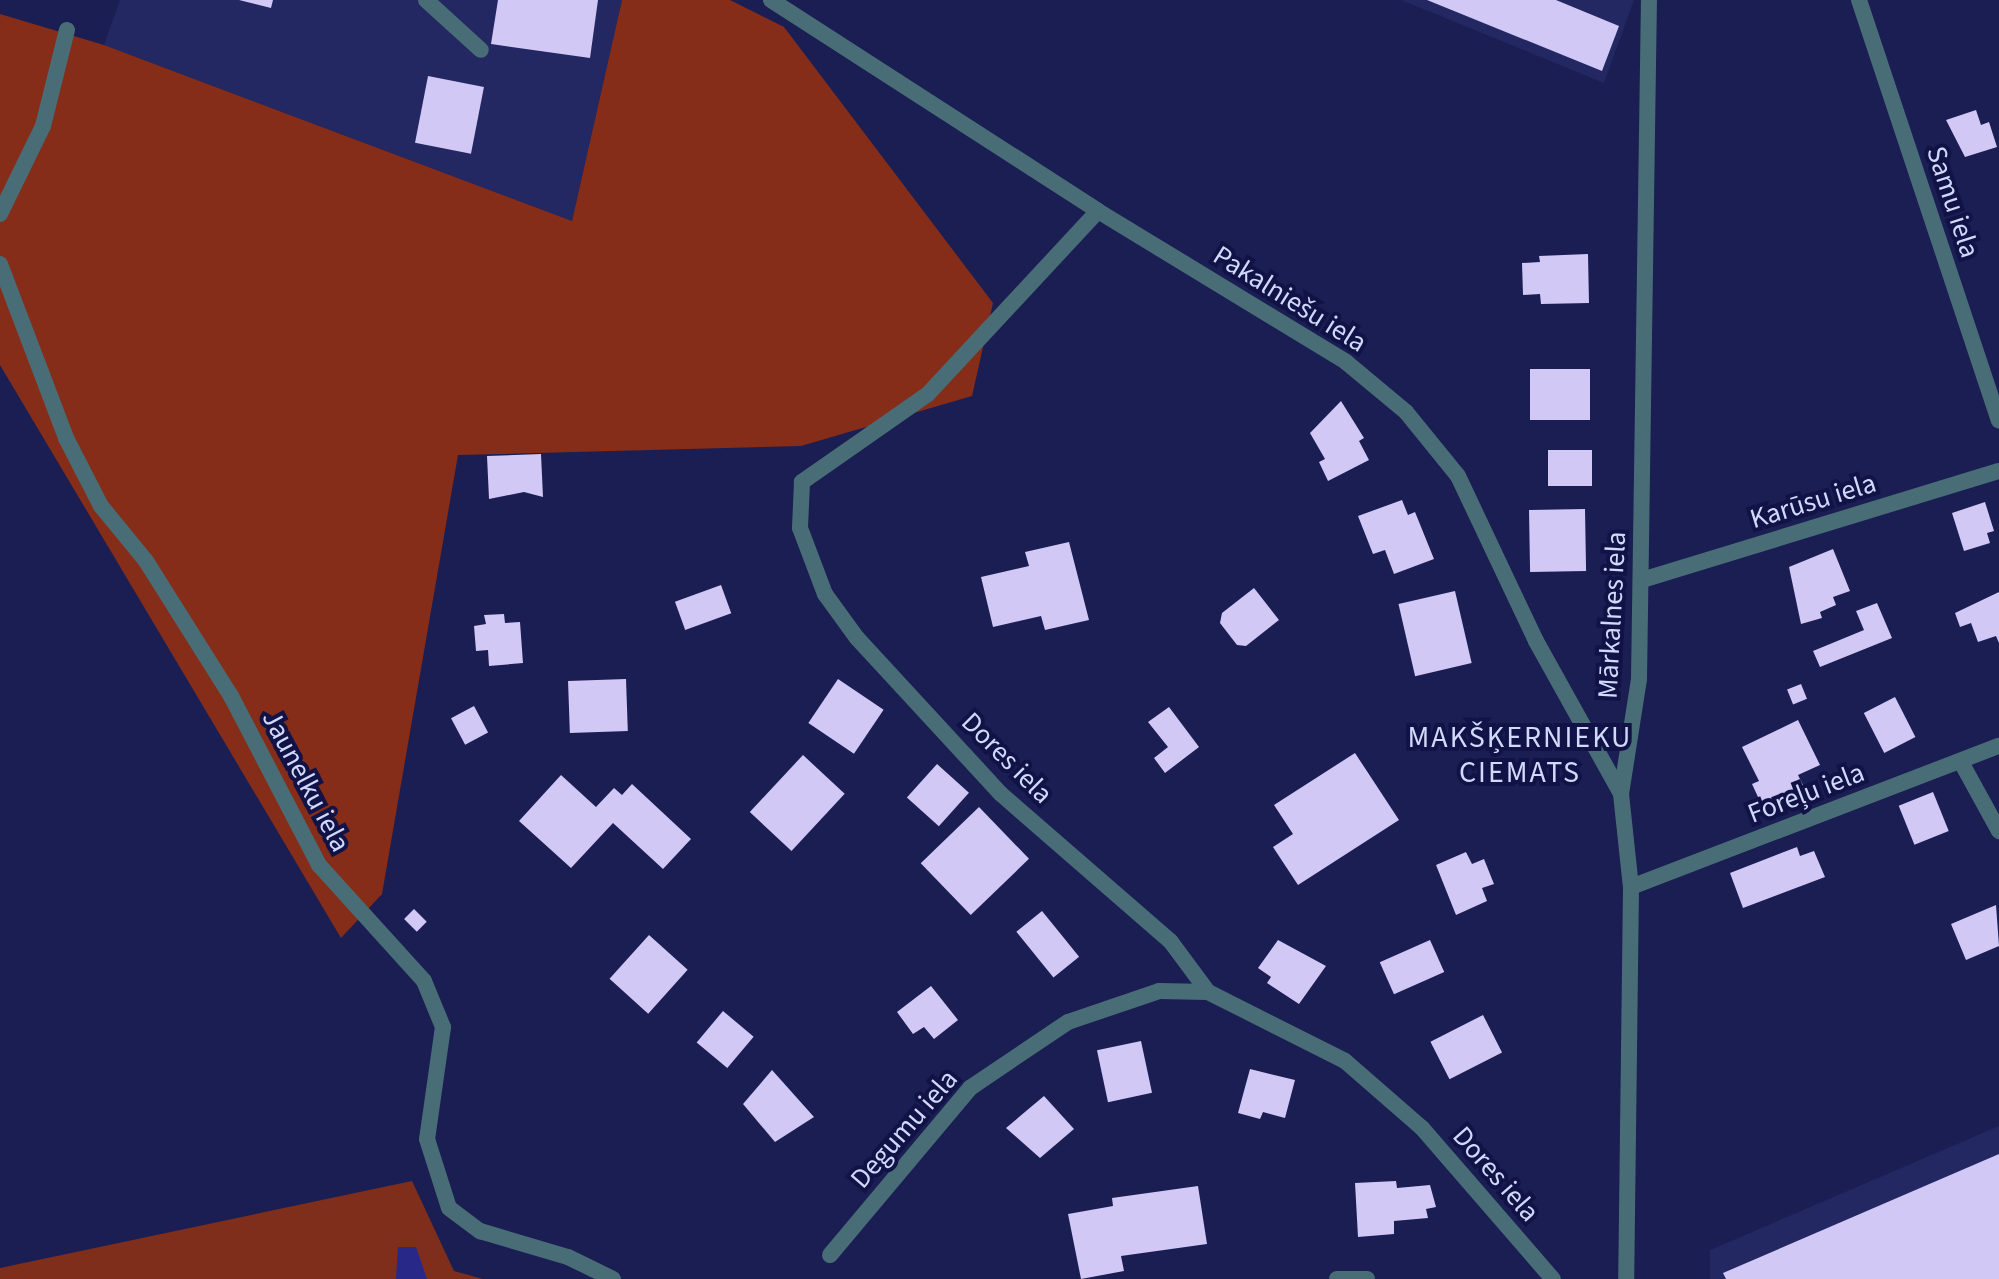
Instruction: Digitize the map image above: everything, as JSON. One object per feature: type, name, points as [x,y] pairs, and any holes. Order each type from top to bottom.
[{"type":"street","points":[[426,0],[481,50]]},
{"type":"street","name":"Pakalniešu iela","points":[[771,0],[1098,211],[1346,362],[1406,412],[1458,476],[1536,641],[1621,794]]},
{"type":"street","name":"Mārkalnes iela","points":[[1626,1279],[1631,887],[1621,794],[1639,679],[1649,0]]},
{"type":"street","name":"Samu iela","points":[[1859,0],[1999,420]]},
{"type":"street","points":[[0,214],[43,126],[67,30]]},
{"type":"street","name":"Dores iela","points":[[1098,211],[928,394],[802,482],[800,528],[825,594],[857,638],[1001,794],[1171,942],[1208,992],[1345,1061],[1422,1128],[1553,1279]]},
{"type":"street","name":"Jaunelku iela","points":[[0,264],[66,438],[101,506],[146,561],[231,696],[319,865],[424,981],[443,1027],[427,1139],[449,1208],[480,1231],[568,1257],[613,1279]]},
{"type":"street","name":"Karūsu iela","points":[[1642,580],[1999,471]]},
{"type":"street","name":"Foreļu iela","points":[[1631,887],[1999,746]]},
{"type":"street","points":[[1961,762],[1999,831]]},
{"type":"street","name":"Degumu iela","points":[[830,1255],[970,1088],[1068,1022],[1159,991],[1208,992]]},
{"type":"street","points":[[1337,1279],[1367,1279]]},
{"type":"shaded area","points":[[120,0],[622,0],[572,221],[104,45]]},
{"type":"shaded area","points":[[622,0],[730,0],[784,27],[993,303],[972,396],[801,446],[458,455],[382,894],[341,938],[0,365],[0,14],[104,45],[572,221]]},
{"type":"shaded area","points":[[1401,0],[1634,0],[1604,83]]},
{"type":"shaded area","points":[[1999,1126],[1999,1279],[1710,1279],[1710,1250]]},
{"type":"shaded area","points":[[412,1181],[454,1271],[483,1279],[0,1279],[0,1268]]},
{"type":"shaded area","points":[[398,1247],[416,1247],[427,1279],[396,1279]]},
{"type":"building","points":[[239,0],[273,0],[271,8]]},
{"type":"building","points":[[498,0],[598,0],[590,58],[491,44]]},
{"type":"building","points":[[1427,0],[1556,0],[1619,26],[1602,71]]},
{"type":"building","points":[[428,76],[484,87],[471,154],[415,143]]},
{"type":"building","points":[[1976,110],[1981,125],[1989,122],[1997,147],[1965,157],[1946,120]]},
{"type":"building","points":[[1588,254],[1589,303],[1541,304],[1540,294],[1523,295],[1522,263],[1540,262],[1539,256]]},
{"type":"building","points":[[1530,369],[1590,369],[1590,420],[1530,420]]},
{"type":"building","points":[[1341,401],[1364,438],[1359,441],[1369,460],[1328,481],[1319,462],[1325,459],[1310,433]]},
{"type":"building","points":[[1548,450],[1592,450],[1592,486],[1548,486]]},
{"type":"building","points":[[541,454],[543,497],[524,492],[489,499],[487,456]]},
{"type":"building","points":[[1402,500],[1408,515],[1415,512],[1434,559],[1394,574],[1385,550],[1373,554],[1358,516]]},
{"type":"building","points":[[1985,502],[1994,531],[1987,533],[1990,543],[1964,551],[1952,513]]},
{"type":"building","points":[[1585,509],[1586,571],[1530,572],[1529,510]]},
{"type":"building","points":[[1069,542],[1089,620],[1045,630],[1041,616],[993,627],[981,577],[1029,566],[1025,552]]},
{"type":"building","points":[[1833,549],[1850,591],[1833,597],[1836,605],[1820,612],[1822,618],[1801,624],[1789,567]]},
{"type":"building","points":[[721,585],[731,613],[685,630],[675,602]]},
{"type":"building","points":[[1254,588],[1279,620],[1246,646],[1237,645],[1220,623],[1222,613]]},
{"type":"building","points":[[1455,591],[1472,663],[1415,676],[1398,604]]},
{"type":"building","points":[[1999,592],[1999,643],[1996,636],[1978,642],[1971,623],[1960,627],[1955,613]]},
{"type":"building","points":[[1877,603],[1892,638],[1820,667],[1813,651],[1864,630],[1856,611]]},
{"type":"building","points":[[504,614],[505,623],[520,622],[523,663],[489,666],[488,650],[476,651],[474,626],[486,624],[484,615]]},
{"type":"building","points":[[626,679],[628,731],[570,733],[568,681]]},
{"type":"building","points":[[838,679],[884,710],[854,754],[808,723]]},
{"type":"building","points":[[1801,684],[1807,699],[1793,704],[1787,690]]},
{"type":"building","points":[[1895,697],[1915,737],[1884,753],[1864,713]]},
{"type":"building","points":[[474,706],[488,732],[465,745],[451,718]]},
{"type":"building","points":[[1169,707],[1199,747],[1165,773],[1154,758],[1168,747],[1148,722]]},
{"type":"building","points":[[1798,720],[1820,765],[1798,775],[1805,789],[1764,810],[1752,784],[1759,781],[1742,747]]},
{"type":"building","points":[[1355,753],[1399,820],[1298,885],[1273,847],[1293,834],[1274,805]]},
{"type":"building","points":[[803,755],[845,794],[791,851],[750,812]]},
{"type":"building","points":[[937,764],[969,793],[939,826],[907,797]]},
{"type":"building","points":[[561,775],[596,807],[614,788],[622,795],[632,784],[691,839],[663,869],[613,823],[571,868],[519,821]]},
{"type":"building","points":[[1933,792],[1949,831],[1914,845],[1899,806]]},
{"type":"building","points":[[979,807],[1029,859],[971,915],[921,863]]},
{"type":"building","points":[[1797,847],[1800,856],[1814,851],[1825,877],[1743,908],[1730,873]]},
{"type":"building","points":[[1466,852],[1472,864],[1484,859],[1494,884],[1482,888],[1487,901],[1456,915],[1436,865]]},
{"type":"building","points":[[1996,905],[1999,946],[1966,960],[1951,924]]},
{"type":"building","points":[[414,909],[427,922],[417,932],[404,919]]},
{"type":"building","points":[[1042,911],[1079,957],[1053,978],[1016,932]]},
{"type":"building","points":[[649,935],[688,970],[648,1014],[610,979]]},
{"type":"building","points":[[1278,940],[1326,966],[1299,1004],[1267,983],[1271,977],[1258,968]]},
{"type":"building","points":[[1430,940],[1444,972],[1394,994],[1380,962]]},
{"type":"building","points":[[931,986],[958,1020],[934,1039],[924,1027],[913,1034],[897,1012]]},
{"type":"building","points":[[723,1011],[754,1037],[727,1068],[697,1042]]},
{"type":"building","points":[[1483,1015],[1502,1052],[1449,1079],[1430,1042]]},
{"type":"building","points":[[1141,1041],[1152,1093],[1108,1102],[1097,1050]]},
{"type":"building","points":[[1250,1069],[1295,1080],[1285,1118],[1263,1112],[1260,1119],[1238,1113]]},
{"type":"building","points":[[772,1070],[814,1117],[775,1142],[743,1104]]},
{"type":"building","points":[[1044,1096],[1074,1129],[1040,1158],[1006,1128]]},
{"type":"building","points":[[1999,1154],[1999,1279],[1726,1279],[1723,1273]]},
{"type":"building","points":[[1396,1181],[1397,1188],[1430,1185],[1436,1207],[1426,1209],[1428,1218],[1394,1221],[1394,1234],[1358,1237],[1355,1183]]},
{"type":"building","points":[[1198,1186],[1207,1244],[1121,1256],[1124,1271],[1081,1279],[1068,1214],[1113,1206],[1112,1198]]},
{"type":"district","name":"MAKŠĶERNIEKU CIEMATS","points":[[1520,755]]}]
